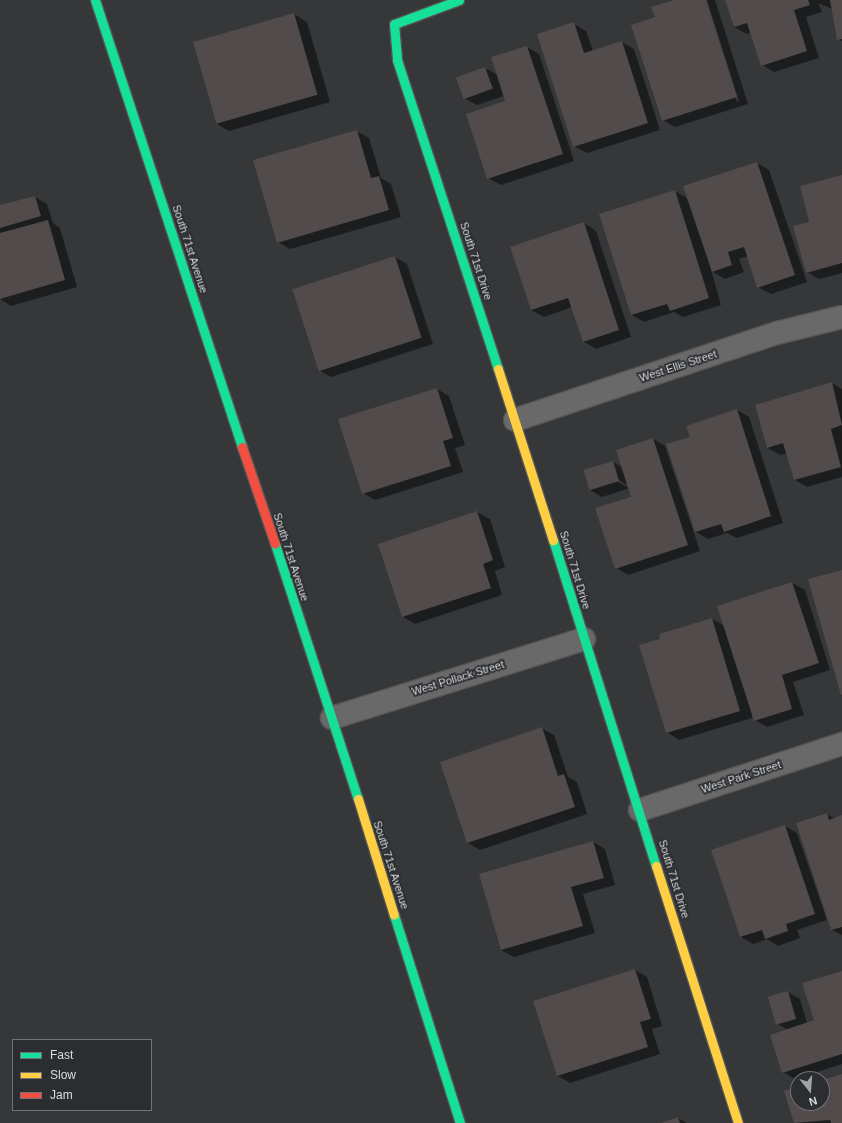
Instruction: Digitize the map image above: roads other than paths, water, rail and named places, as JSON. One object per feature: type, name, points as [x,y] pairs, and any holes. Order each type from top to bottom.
[{"type":"street","name":"South 71st Avenue","points":[[95,0],[332,718],[460,1123]]},
{"type":"street","name":"South 71st Drive","points":[[459,0],[394,24],[397,60],[515,420],[640,810],[738,1123]]},
{"type":"street","name":"West Ellis Street","points":[[515,420],[777,333],[842,317]]},
{"type":"street","name":"West Pollack Street","points":[[332,718],[584,639]]},
{"type":"street","name":"West Park Street","points":[[640,810],[842,744]]}]
